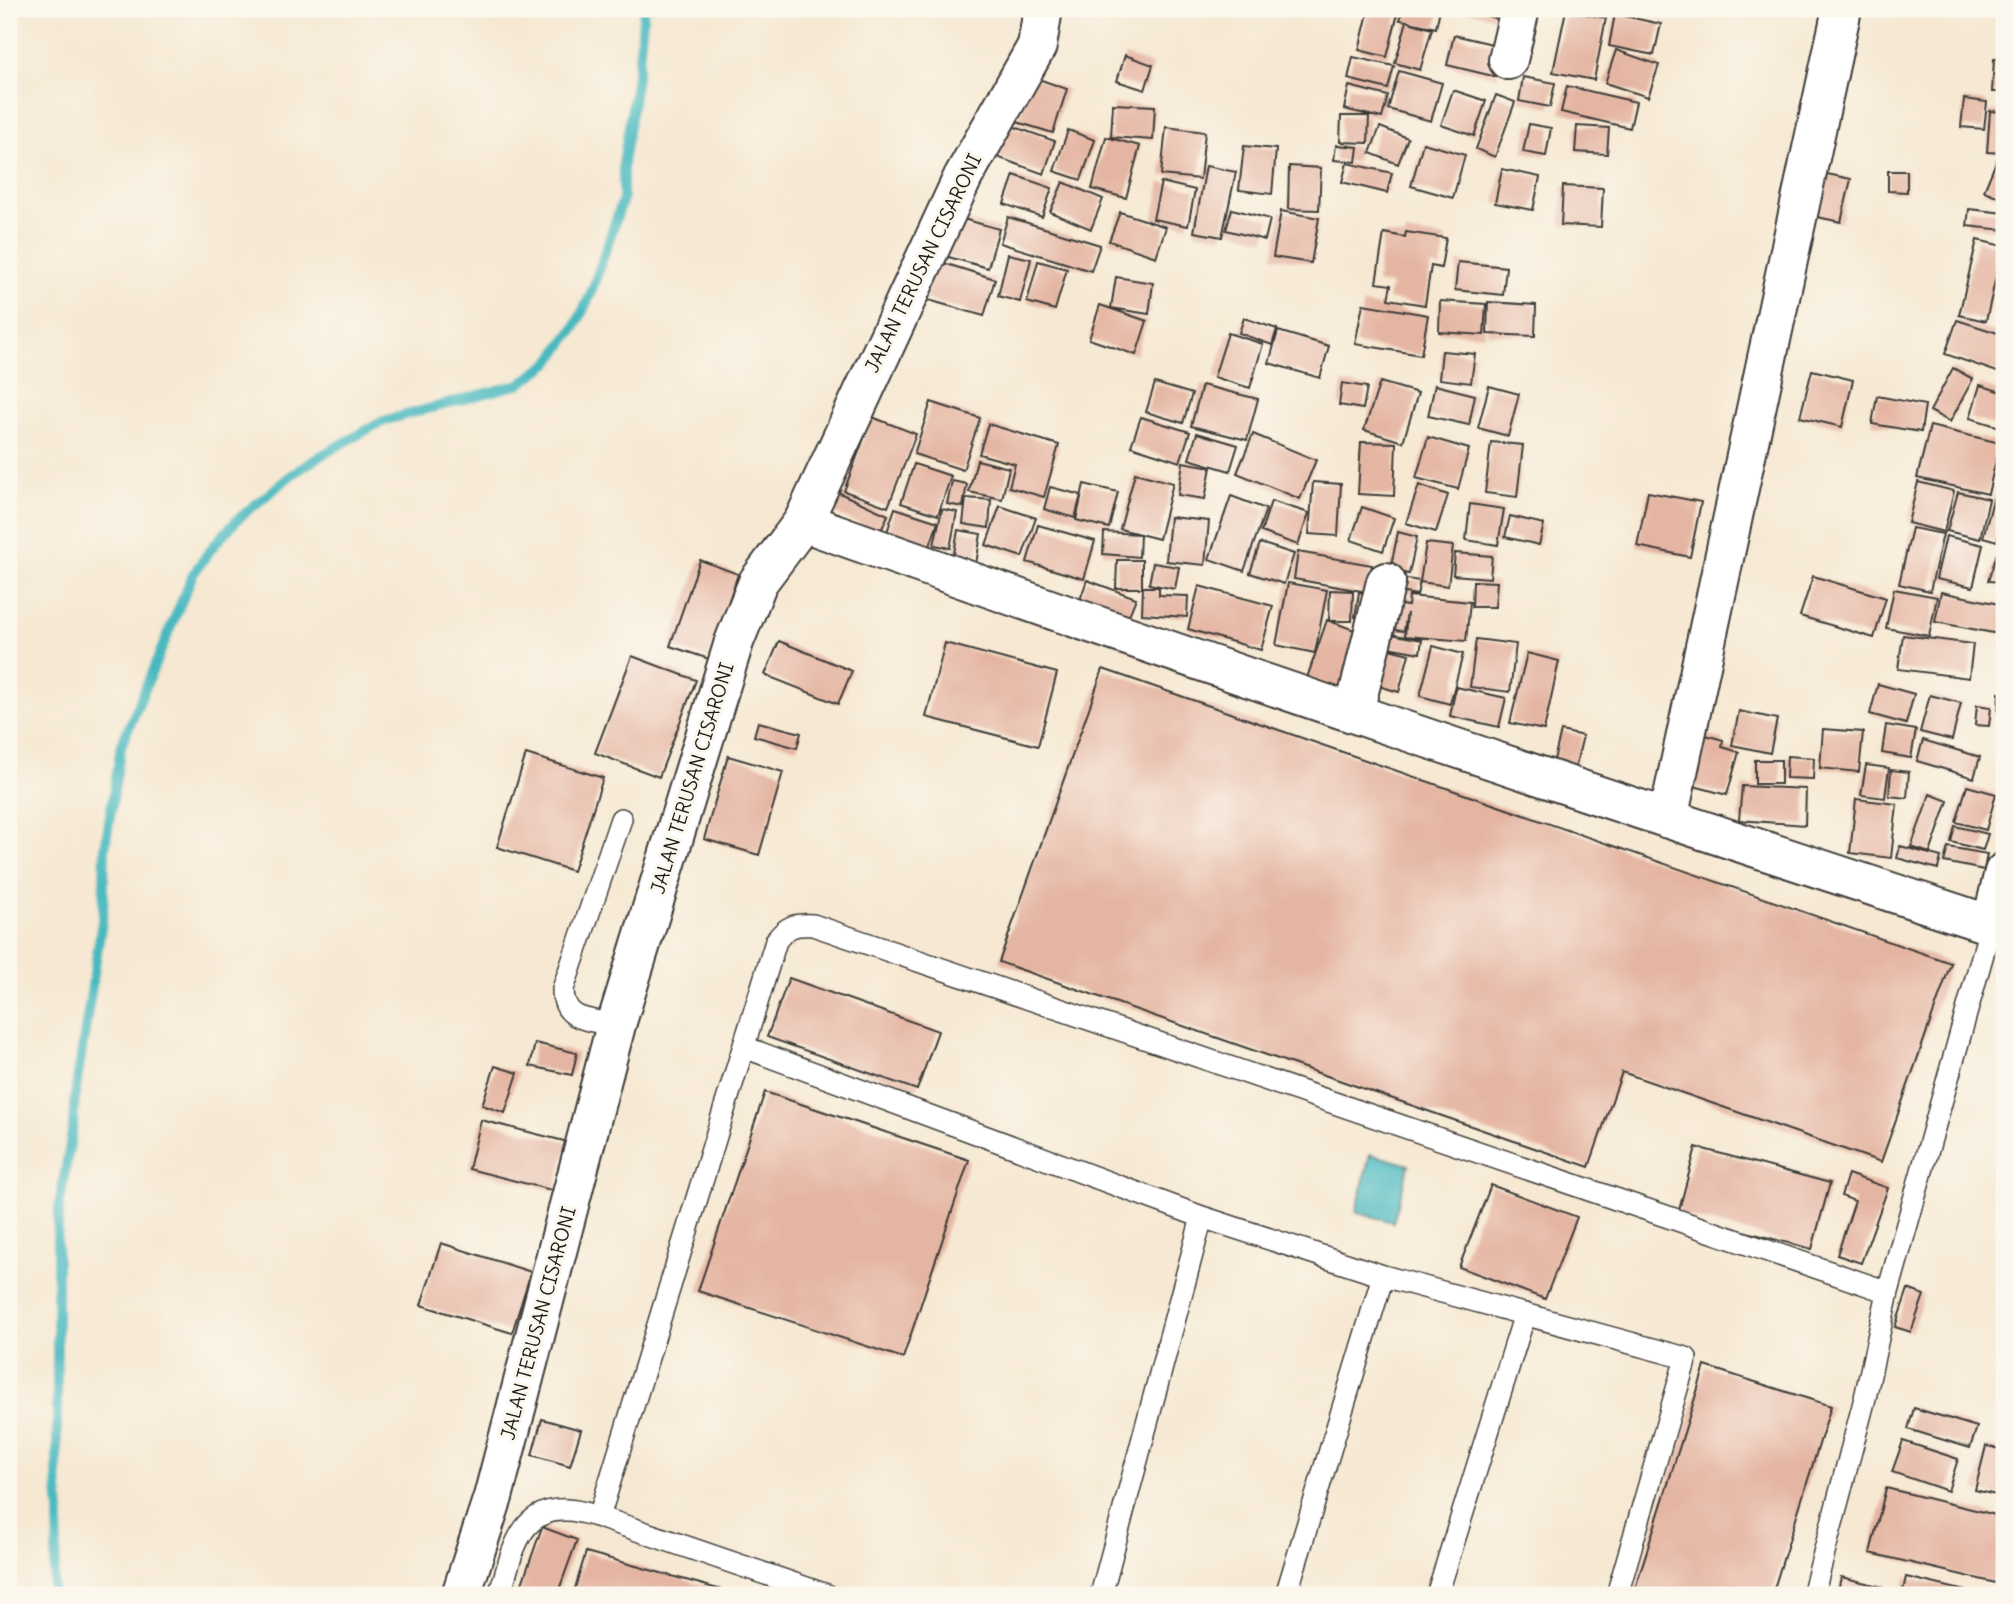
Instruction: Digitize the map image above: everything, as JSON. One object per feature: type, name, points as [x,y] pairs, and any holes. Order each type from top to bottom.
[{"type":"street","name":"JALAN TERUSAN CISARONI","points":[[461,1595],[493,1497],[615,1025],[734,642],[758,582],[803,522],[962,177],[1037,46],[1043,9]]},
{"type":"street","points":[[1508,60],[1520,9]]},
{"type":"street","points":[[1668,819],[1842,9]]},
{"type":"street","points":[[803,522],[1668,819],[1991,925],[2004,872]]},
{"type":"street","points":[[1354,712],[1386,582]]},
{"type":"lane","points":[[615,1025],[571,1014],[562,1003],[562,989],[621,819]]},
{"type":"lane","points":[[599,1517],[776,941],[786,928],[799,924],[813,925],[1888,1293]]},
{"type":"lane","points":[[1814,1595],[1865,1398],[1888,1293],[1991,925]]},
{"type":"lane","points":[[744,1047],[1202,1217],[1383,1276],[1686,1358],[1617,1595]]},
{"type":"lane","points":[[1101,1595],[1202,1217]]},
{"type":"lane","points":[[1286,1595],[1383,1276]]},
{"type":"lane","points":[[1437,1595],[1525,1314]]},
{"type":"lane","points":[[499,1595],[520,1534],[531,1519],[547,1510],[569,1510],[599,1517],[827,1595]]},
{"type":"water","points":[[1370,1154],[1409,1165],[1393,1222],[1356,1212]]},
{"type":"building","points":[[1369,9],[1399,9],[1387,57],[1359,50]]},
{"type":"building","points":[[1403,9],[1440,9],[1436,28],[1409,22],[1432,29],[1420,70],[1395,63],[1407,21],[1400,20]]},
{"type":"building","points":[[1461,9],[1505,9],[1502,20]]},
{"type":"building","points":[[1630,9],[1662,9],[1660,16]]},
{"type":"building","points":[[1566,10],[1606,18],[1594,80],[1553,72]]},
{"type":"building","points":[[1615,14],[1661,24],[1654,55],[1609,46]]},
{"type":"building","points":[[1454,35],[1505,47],[1497,77],[1447,65]]},
{"type":"building","points":[[1616,50],[1659,65],[1648,97],[1605,83]]},
{"type":"building","points":[[1125,55],[1153,65],[1145,90],[1117,81]]},
{"type":"building","points":[[1353,57],[1394,66],[1388,89],[1348,79]]},
{"type":"building","points":[[1994,59],[2004,60],[2004,92],[1992,92]]},
{"type":"building","points":[[1399,71],[1442,83],[1431,121],[1388,109]]},
{"type":"building","points":[[1033,77],[1067,89],[1053,133],[1017,122]]},
{"type":"building","points":[[1523,77],[1555,83],[1550,107],[1519,101]]},
{"type":"building","points":[[1349,86],[1388,96],[1382,118],[1344,109]]},
{"type":"building","points":[[1567,86],[1636,102],[1630,128],[1561,112]]},
{"type":"building","points":[[1453,90],[1486,101],[1474,136],[1441,125]]},
{"type":"building","points":[[1496,95],[1515,102],[1495,157],[1476,149]]},
{"type":"building","points":[[1964,99],[1987,102],[1984,129],[1961,127]]},
{"type":"building","points":[[1113,104],[1155,106],[1153,140],[1111,137]]},
{"type":"building","points":[[1990,111],[2004,112],[2004,153],[1987,152]]},
{"type":"building","points":[[1341,116],[1369,116],[1368,143],[1340,142]]},
{"type":"building","points":[[1529,124],[1551,128],[1546,156],[1523,152]]},
{"type":"building","points":[[1009,125],[1055,141],[1044,174],[997,157]]},
{"type":"building","points":[[1577,126],[1609,128],[1607,154],[1575,152]]},
{"type":"building","points":[[1166,127],[1205,132],[1200,179],[1161,175]]},
{"type":"building","points":[[1380,127],[1408,138],[1398,164],[1370,153]]},
{"type":"building","points":[[1068,130],[1095,140],[1081,180],[1054,171]]},
{"type":"building","points":[[1106,137],[1140,146],[1126,198],[1092,189]]},
{"type":"building","points":[[1423,143],[1465,155],[1453,198],[1411,186]]},
{"type":"building","points":[[1336,145],[1358,147],[1356,162],[1334,160]]},
{"type":"building","points":[[1244,146],[1276,149],[1272,194],[1239,190]]},
{"type":"building","points":[[1998,157],[2004,160],[2004,199],[1984,191]]},
{"type":"building","points":[[1347,163],[1392,173],[1387,193],[1342,182]]},
{"type":"building","points":[[1206,166],[1236,172],[1222,237],[1194,232]]},
{"type":"building","points":[[1289,166],[1321,168],[1319,210],[1288,209]]},
{"type":"building","points":[[1502,169],[1540,177],[1533,210],[1495,203]]},
{"type":"building","points":[[1813,171],[1851,179],[1841,222],[1803,214]]},
{"type":"building","points":[[1888,171],[1907,171],[1907,192],[1888,191]]},
{"type":"building","points":[[1014,175],[1052,188],[1042,217],[1004,204]]},
{"type":"building","points":[[1063,182],[1103,199],[1091,229],[1050,212]]},
{"type":"building","points":[[1161,182],[1195,190],[1188,226],[1153,219]]},
{"type":"building","points":[[1563,186],[1603,188],[1601,227],[1561,225]]},
{"type":"building","points":[[1232,209],[1270,219],[1265,240],[1226,230]]},
{"type":"building","points":[[1969,209],[2004,213],[2004,230],[1967,226]]},
{"type":"building","points":[[1281,211],[1319,218],[1311,263],[1273,257]]},
{"type":"building","points":[[1120,212],[1166,227],[1156,257],[1109,241]]},
{"type":"building","points":[[956,217],[999,229],[988,268],[945,256]]},
{"type":"building","points":[[1008,217],[1100,245],[1091,271],[1000,243]]},
{"type":"building","points":[[1406,232],[1446,238],[1441,268],[1431,266],[1425,305],[1388,299],[1391,285],[1376,283],[1384,233],[1405,237]]},
{"type":"building","points":[[1977,240],[2003,246],[1986,321],[1959,315]]},
{"type":"building","points":[[1008,254],[1031,259],[1020,302],[998,296]]},
{"type":"building","points":[[937,261],[995,279],[984,316],[925,299]]},
{"type":"building","points":[[1038,261],[1067,269],[1055,310],[1027,302]]},
{"type":"building","points":[[1458,262],[1506,267],[1503,295],[1455,290]]},
{"type":"building","points":[[1116,277],[1153,283],[1149,314],[1111,308]]},
{"type":"building","points":[[1440,301],[1486,304],[1484,335],[1439,332]]},
{"type":"building","points":[[1488,302],[1536,305],[1535,336],[1487,334]]},
{"type":"building","points":[[1363,304],[1428,315],[1421,355],[1355,344]]},
{"type":"building","points":[[1100,305],[1147,321],[1136,355],[1089,339]]},
{"type":"building","points":[[1244,318],[1277,329],[1272,345],[1239,333]]},
{"type":"building","points":[[1957,320],[2004,335],[2004,361],[2000,373],[1945,354]]},
{"type":"building","points":[[1278,331],[1329,346],[1320,378],[1269,363]]},
{"type":"building","points":[[1228,333],[1263,344],[1250,388],[1214,377]]},
{"type":"building","points":[[1442,351],[1475,354],[1471,383],[1439,379]]},
{"type":"building","points":[[1953,368],[1973,379],[1950,422],[1930,411]]},
{"type":"building","points":[[1812,370],[1853,380],[1842,427],[1800,417]]},
{"type":"building","points":[[1380,382],[1418,393],[1403,442],[1364,430]]},
{"type":"building","points":[[1155,383],[1192,394],[1183,423],[1146,412]]},
{"type":"building","points":[[1342,383],[1367,387],[1363,409],[1339,405]]},
{"type":"building","points":[[1202,385],[1258,399],[1247,440],[1191,426]]},
{"type":"building","points":[[1435,385],[1475,395],[1469,425],[1428,416]]},
{"type":"building","points":[[1980,385],[2004,393],[2003,428],[1970,418]]},
{"type":"building","points":[[1489,386],[1519,394],[1508,436],[1478,428]]},
{"type":"building","points":[[1877,396],[1925,405],[1921,432],[1872,424]]},
{"type":"building","points":[[931,402],[980,418],[963,470],[914,454]]},
{"type":"building","points":[[872,417],[916,434],[888,507],[844,491]]},
{"type":"building","points":[[1141,417],[1190,432],[1180,462],[1131,446]]},
{"type":"building","points":[[988,424],[1059,445],[1044,497],[1009,487],[1015,464],[979,454]]},
{"type":"building","points":[[1930,426],[2000,443],[1988,494],[1917,478]]},
{"type":"building","points":[[1197,433],[1238,445],[1230,471],[1189,459]]},
{"type":"building","points":[[1253,434],[1316,460],[1300,499],[1237,473]]},
{"type":"building","points":[[1428,437],[1469,449],[1458,489],[1416,478]]},
{"type":"building","points":[[1361,442],[1396,443],[1394,496],[1358,494]]},
{"type":"building","points":[[1491,442],[1523,445],[1517,497],[1485,493]]},
{"type":"building","points":[[2004,459],[2004,489],[1997,487]]},
{"type":"building","points":[[977,460],[1009,468],[1002,499],[969,492]]},
{"type":"building","points":[[1183,462],[1211,467],[1205,499],[1178,495]]},
{"type":"building","points":[[914,464],[951,476],[938,515],[901,503]]},
{"type":"building","points":[[1135,473],[1173,483],[1159,539],[1120,529]]},
{"type":"building","points":[[952,481],[967,484],[963,507],[947,504]]},
{"type":"building","points":[[1313,482],[1341,484],[1338,536],[1309,534]]},
{"type":"building","points":[[1918,482],[1954,491],[1944,532],[1908,523]]},
{"type":"building","points":[[1084,484],[1118,492],[1109,528],[1076,520]]},
{"type":"building","points":[[1419,485],[1448,495],[1436,532],[1406,523]]},
{"type":"building","points":[[1050,487],[1081,495],[1075,518],[1044,509]]},
{"type":"building","points":[[833,490],[888,515],[880,533],[825,509]]},
{"type":"building","points":[[1648,492],[1701,502],[1690,557],[1637,546]]},
{"type":"building","points":[[1958,492],[1989,499],[1980,539],[1947,531]]},
{"type":"building","points":[[1995,493],[2004,496],[2004,514],[1997,541],[1983,537]]},
{"type":"building","points":[[1231,496],[1266,509],[1244,571],[1209,559]]},
{"type":"building","points":[[966,498],[991,500],[989,528],[963,524]]},
{"type":"building","points":[[1271,501],[1309,513],[1298,545],[1261,532]]},
{"type":"building","points":[[1470,504],[1504,509],[1498,545],[1466,540]]},
{"type":"building","points":[[1000,506],[1036,518],[1022,557],[986,545]]},
{"type":"building","points":[[1362,507],[1394,518],[1383,551],[1351,540]]},
{"type":"building","points":[[895,508],[938,522],[930,546],[887,532]]},
{"type":"building","points":[[942,509],[957,512],[950,548],[934,545]]},
{"type":"building","points":[[1510,516],[1544,524],[1539,545],[1505,537]]},
{"type":"building","points":[[1170,517],[1209,521],[1205,565],[1166,561]]},
{"type":"building","points":[[1038,525],[1095,541],[1084,579],[1027,562]]},
{"type":"building","points":[[1912,528],[1943,534],[1930,591],[1899,584]]},
{"type":"building","points":[[958,530],[981,534],[976,564],[953,559]]},
{"type":"building","points":[[1104,532],[1140,534],[1139,557],[1103,554]]},
{"type":"building","points":[[1398,532],[1417,537],[1409,574],[1390,571]]},
{"type":"building","points":[[2004,532],[2004,582],[1988,581]]},
{"type":"building","points":[[1946,536],[1983,545],[1973,587],[1936,579]]},
{"type":"building","points":[[1260,543],[1294,554],[1284,584],[1250,573]]},
{"type":"building","points":[[1426,543],[1453,546],[1448,586],[1420,582]]},
{"type":"building","points":[[1298,552],[1372,565],[1367,592],[1294,579]]},
{"type":"building","points":[[1455,553],[1492,556],[1490,578],[1453,575]]},
{"type":"building","points":[[700,560],[738,574],[709,659],[670,646]]},
{"type":"building","points":[[1117,560],[1142,560],[1142,588],[1116,588]]},
{"type":"building","points":[[1153,563],[1179,567],[1175,589],[1149,584]]},
{"type":"building","points":[[1813,576],[1886,598],[1874,638],[1800,616]]},
{"type":"building","points":[[1394,577],[1420,581],[1417,595],[1392,591]]},
{"type":"building","points":[[1087,580],[1136,598],[1128,618],[1080,600]]},
{"type":"building","points":[[1473,581],[1497,582],[1495,607],[1472,607]]},
{"type":"building","points":[[1288,583],[1327,590],[1315,653],[1276,645]]},
{"type":"building","points":[[1199,586],[1273,606],[1261,650],[1188,629]]},
{"type":"building","points":[[1143,587],[1159,587],[1159,595],[1188,596],[1187,617],[1142,614]]},
{"type":"building","points":[[1894,589],[1937,597],[1929,636],[1886,628]]},
{"type":"building","points":[[1330,590],[1353,591],[1352,621],[1329,621]]},
{"type":"building","points":[[1359,592],[1377,595],[1373,620],[1355,617]]},
{"type":"building","points":[[1941,592],[2004,605],[2004,635],[1935,622]]},
{"type":"building","points":[[1409,596],[1470,602],[1466,641],[1405,636],[1407,613],[1404,631],[1383,629],[1386,603],[1408,606]]},
{"type":"building","points":[[1327,620],[1365,634],[1345,691],[1307,678]]},
{"type":"building","points":[[1380,632],[1422,640],[1420,653],[1377,645]]},
{"type":"building","points":[[1903,635],[1973,644],[1969,678],[1898,669]]},
{"type":"building","points":[[1476,639],[1516,644],[1510,692],[1470,687]]},
{"type":"building","points":[[779,641],[852,671],[838,704],[765,675]]},
{"type":"building","points":[[945,643],[1057,673],[1038,746],[926,717]]},
{"type":"building","points":[[1433,646],[1463,654],[1450,704],[1420,696]]},
{"type":"building","points":[[1381,647],[1409,654],[1399,692],[1372,684]]},
{"type":"building","points":[[1527,653],[1559,661],[1544,730],[1510,723]]},
{"type":"building","points":[[632,656],[696,680],[659,777],[595,753]]},
{"type":"building","points":[[1103,669],[1951,963],[1881,1162],[1622,1072],[1589,1167],[999,962]]},
{"type":"building","points":[[1878,684],[1914,694],[1906,724],[1870,714]]},
{"type":"building","points":[[1456,687],[1506,698],[1499,727],[1450,716]]},
{"type":"building","points":[[1999,693],[2004,693],[2004,716],[1998,715]]},
{"type":"building","points":[[1930,695],[1961,703],[1952,740],[1920,732]]},
{"type":"building","points":[[1977,705],[1991,707],[1989,726],[1975,725]]},
{"type":"building","points":[[1739,711],[1777,719],[1770,753],[1732,745]]},
{"type":"building","points":[[758,722],[801,733],[797,748],[754,736]]},
{"type":"building","points":[[1886,725],[1916,730],[1911,758],[1882,753]]},
{"type":"building","points":[[1823,729],[1863,732],[1859,772],[1820,768]]},
{"type":"building","points":[[1561,731],[1583,736],[1575,768],[1553,764]]},
{"type":"building","points":[[1699,733],[1723,740],[1722,747],[1739,752],[1727,795],[1694,786],[1700,766],[1691,764]]},
{"type":"building","points":[[1923,740],[1980,757],[1974,778],[1917,761]]},
{"type":"building","points":[[526,754],[603,778],[573,871],[497,847]]},
{"type":"building","points":[[728,756],[783,772],[759,855],[704,839]]},
{"type":"building","points":[[1787,756],[1814,758],[1813,779],[1786,778]]},
{"type":"building","points":[[1755,760],[1781,760],[1781,784],[1755,784]]},
{"type":"building","points":[[1866,765],[1889,768],[1885,798],[1861,795]]},
{"type":"building","points":[[1891,770],[1909,772],[1907,798],[1889,796]]},
{"type":"building","points":[[1742,786],[1806,789],[1805,825],[1739,820]]},
{"type":"building","points":[[1967,786],[1996,794],[1986,830],[1956,822]]},
{"type":"building","points":[[1930,794],[1948,801],[1930,853],[1911,847]]},
{"type":"building","points":[[1856,799],[1897,804],[1891,858],[1850,853]]},
{"type":"building","points":[[1955,826],[1988,834],[1983,850],[1951,842]]},
{"type":"building","points":[[1900,846],[1941,857],[1938,869],[1897,858]]},
{"type":"building","points":[[1948,847],[1987,854],[1984,870],[1944,862]]},
{"type":"building","points":[[789,978],[938,1031],[917,1090],[767,1037]]},
{"type":"building","points":[[535,1043],[577,1053],[572,1075],[530,1066]]},
{"type":"building","points":[[495,1066],[518,1073],[505,1113],[482,1105]]},
{"type":"building","points":[[765,1092],[969,1160],[903,1358],[698,1291]]},
{"type":"building","points":[[481,1120],[568,1142],[555,1191],[469,1169]]},
{"type":"building","points":[[1696,1147],[1830,1183],[1812,1249],[1678,1214]]},
{"type":"building","points":[[1848,1174],[1888,1188],[1861,1263],[1837,1255],[1855,1201],[1841,1196]]},
{"type":"building","points":[[1491,1185],[1577,1217],[1545,1299],[1459,1267]]},
{"type":"building","points":[[441,1243],[531,1272],[512,1333],[421,1305]]},
{"type":"building","points":[[1908,1289],[1924,1295],[1911,1332],[1895,1327]]},
{"type":"building","points":[[1705,1366],[1831,1406],[1772,1595],[1633,1595]]},
{"type":"building","points":[[1914,1408],[1977,1427],[1970,1448],[1908,1429]]},
{"type":"building","points":[[542,1419],[581,1430],[570,1466],[532,1455]]},
{"type":"building","points":[[1903,1441],[1958,1459],[1948,1491],[1892,1472]]},
{"type":"building","points":[[1986,1446],[2004,1450],[2004,1497],[1975,1490]]},
{"type":"building","points":[[1886,1488],[2004,1517],[2004,1585],[1870,1553]]},
{"type":"building","points":[[542,1527],[577,1540],[557,1595],[518,1595]]},
{"type":"building","points":[[586,1552],[736,1594],[736,1595],[573,1595]]},
{"type":"building","points":[[1841,1577],[1883,1587],[1881,1595],[1837,1595]]},
{"type":"building","points":[[1906,1577],[1979,1594],[1979,1595],[1902,1595]]},
{"type":"waterway","points":[[52,1595],[60,1511],[57,1477],[57,1238],[60,1201],[103,915],[105,848],[121,746],[193,574],[214,545],[239,518],[294,473],[383,421],[520,384],[549,363],[575,327],[590,296],[623,199],[623,163],[638,70],[644,9]]}]
